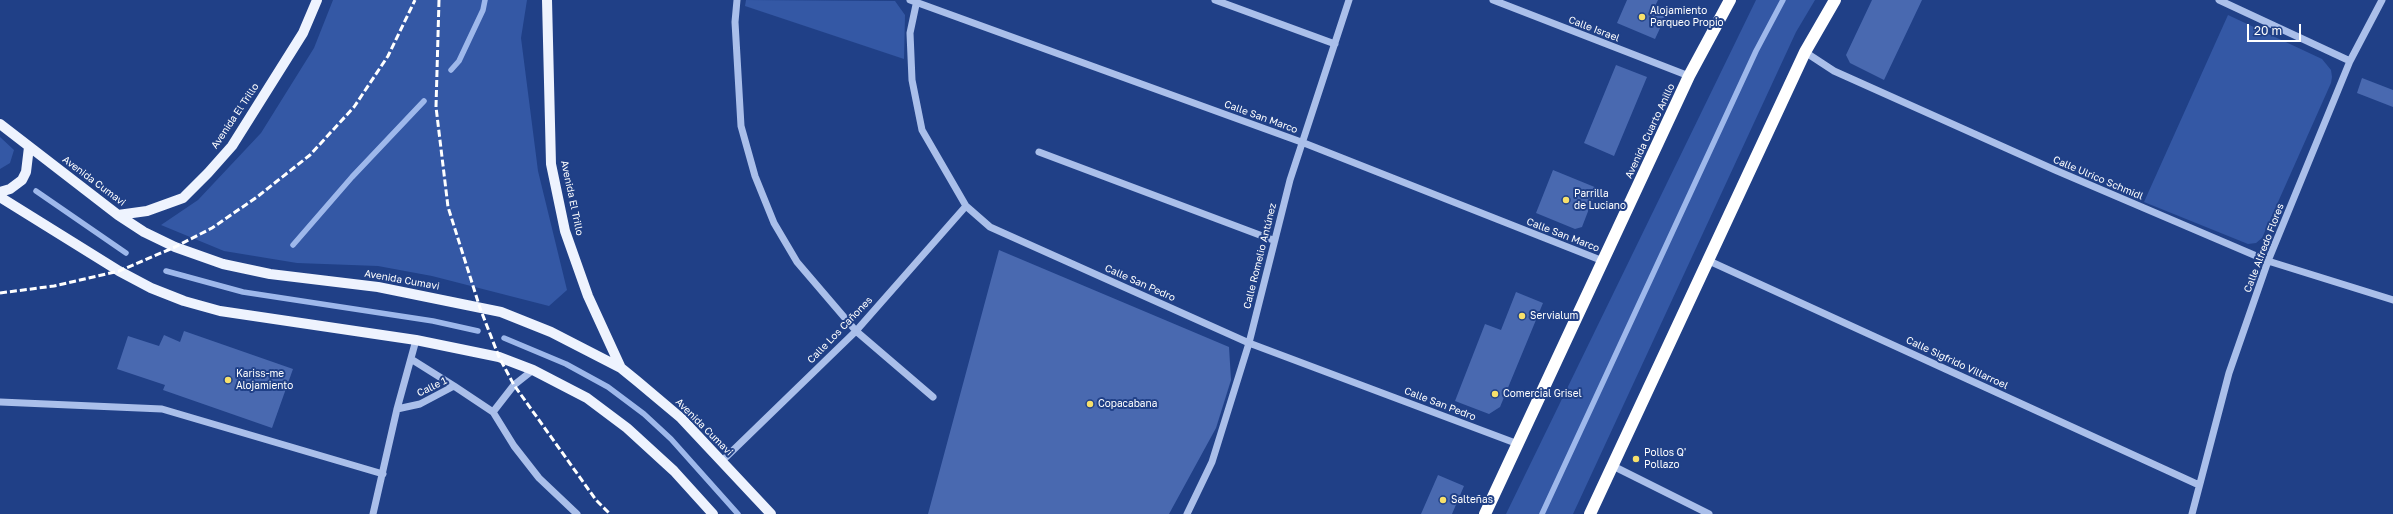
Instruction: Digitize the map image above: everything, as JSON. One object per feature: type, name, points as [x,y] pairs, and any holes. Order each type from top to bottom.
[{"type":"highway","name":"Avenida Cuarto Anillo","points":[[1485,514],[1689,76],[1730,0]]},
{"type":"highway","points":[[1590,514],[1805,52],[1835,0]]},
{"type":"main road","name":"Avenida El Trillo","points":[[118,215],[147,211],[183,198],[208,173],[232,146],[299,40],[317,0]]},
{"type":"main road","name":"Avenida El Trillo","points":[[547,0],[551,164],[565,231],[588,296],[621,368]]},
{"type":"main road","name":"Avenida Cumavi","points":[[0,124],[118,215],[144,232],[175,247],[223,264],[270,274],[416,293],[501,312],[552,332],[621,368],[681,418],[771,514]]},
{"type":"main road","points":[[0,192],[10,189],[22,180],[26,172],[29,147]]},
{"type":"main road","points":[[0,197],[119,271],[151,288],[184,301],[220,311],[416,340],[499,357],[533,370],[587,398],[627,428],[674,471],[713,514]]},
{"type":"street","points":[[737,0],[735,22],[741,126],[755,176],[774,223],[797,262],[856,331],[933,397]]},
{"type":"street","points":[[1215,0],[1335,44]]},
{"type":"street","name":"Calle Romelio Antúnez","points":[[1187,514],[1212,462],[1249,343],[1290,180],[1304,143],[1350,0]]},
{"type":"street","name":"Calle Israel","points":[[1493,0],[1689,76]]},
{"type":"street","points":[[2219,0],[2350,61]]},
{"type":"street","name":"Calle Alfredo Flores","points":[[2192,514],[2229,373],[2268,261],[2350,61],[2382,0]]},
{"type":"street","name":"Calle San Marco","points":[[914,1],[1304,143],[1602,261]]},
{"type":"street","name":"Calle San Pedro","points":[[914,1],[910,33],[911,72],[922,130],[966,206],[990,227],[1249,343],[1518,444]]},
{"type":"street","name":"Calle Ulrico Schmidl","points":[[1805,52],[1834,71],[2055,170],[2268,261],[2393,300]]},
{"type":"street","points":[[1039,152],[1274,240]]},
{"type":"street","name":"Calle Los Cañones","points":[[722,462],[856,331],[966,206]]},
{"type":"street","name":"Calle Sigfrido Villarroel","points":[[1707,260],[2199,485]]},
{"type":"street","points":[[373,514],[397,409],[416,340]]},
{"type":"street","points":[[411,359],[454,386]]},
{"type":"street","points":[[533,370],[514,385],[493,412],[514,446],[539,478],[577,514]]},
{"type":"street","name":"Calle 1","points":[[397,409],[420,404],[454,386],[493,412]]},
{"type":"street","points":[[0,402],[162,409],[383,474]]},
{"type":"street","points":[[1613,466],[1709,514]]},
{"type":"shaded area","points":[[333,0],[527,0],[521,38],[538,171],[567,290],[549,306],[432,276],[378,266],[297,263],[224,251],[161,225],[198,200],[261,133],[314,48]]},
{"type":"shaded area","points":[[746,0],[895,1],[905,15],[904,59],[745,6]]},
{"type":"shaded area","points":[[1756,0],[1815,0],[1796,32],[1573,514],[1506,514]]},
{"type":"shaded area","points":[[2228,15],[2322,59],[2331,70],[2332,77],[2331,83],[2262,238],[2256,243],[2248,244],[2144,202]]},
{"type":"shaded area","points":[[0,137],[14,150],[10,163],[0,169]]},
{"type":"building","name":"Alojamiento Parqueo Propio","points":[[1627,0],[1658,0],[1655,6],[1668,11],[1655,39],[1617,23]]},
{"type":"building","points":[[1872,0],[1922,0],[1884,80],[1850,63],[1846,55]]},
{"type":"building","points":[[1616,65],[1647,77],[1614,156],[1584,143]]},
{"type":"building","points":[[2362,78],[2393,90],[2393,107],[2357,93]]},
{"type":"building","name":"Parrilla de Luciano","points":[[1553,170],[1597,188],[1582,227],[1575,229],[1536,213]]},
{"type":"building","name":"Copacabana","points":[[999,250],[1229,347],[1231,380],[1216,428],[1169,514],[928,514]]},
{"type":"building","points":[[1516,292],[1543,303],[1500,407],[1489,414],[1455,401],[1485,324],[1501,330]]},
{"type":"building","name":"Kariss-me Alojamiento","points":[[184,331],[293,369],[272,428],[163,390],[165,385],[117,369],[128,336],[159,346],[164,335],[180,342]]},
{"type":"building","name":"Salteñas","points":[[1438,475],[1464,486],[1452,514],[1421,514]]},
{"type":"waterway","points":[[451,70],[459,61],[483,10],[485,0]]},
{"type":"waterway","points":[[1542,514],[1756,51],[1783,0]]},
{"type":"waterway","points":[[293,245],[352,177],[424,101]]},
{"type":"waterway","points":[[36,191],[126,253]]},
{"type":"waterway","points":[[166,271],[243,292],[433,321],[478,331]]},
{"type":"waterway","points":[[504,338],[566,364],[608,387],[644,414],[671,439],[738,514]]},
{"type":"railway","points":[[0,293],[54,286],[119,271],[175,247],[212,228],[257,197],[310,155],[354,107],[388,56],[415,0]]},
{"type":"railway","points":[[439,0],[436,107],[448,207],[480,308],[499,357],[514,385],[596,500],[610,514]]},
{"type":"place","name":"Alojamiento Parqueo Propio","points":[[1642,17]]},
{"type":"place","name":"Parrilla de Luciano","points":[[1566,200]]},
{"type":"place","name":"Servialum","points":[[1522,316]]},
{"type":"place","name":"Kariss-me Alojamiento","points":[[228,380]]},
{"type":"place","name":"Comercial Grisel","points":[[1495,394]]},
{"type":"place","name":"Copacabana","points":[[1090,404]]},
{"type":"place","name":"Pollos Q' Pollazo","points":[[1636,459]]},
{"type":"place","name":"Salteñas","points":[[1443,500]]}]
